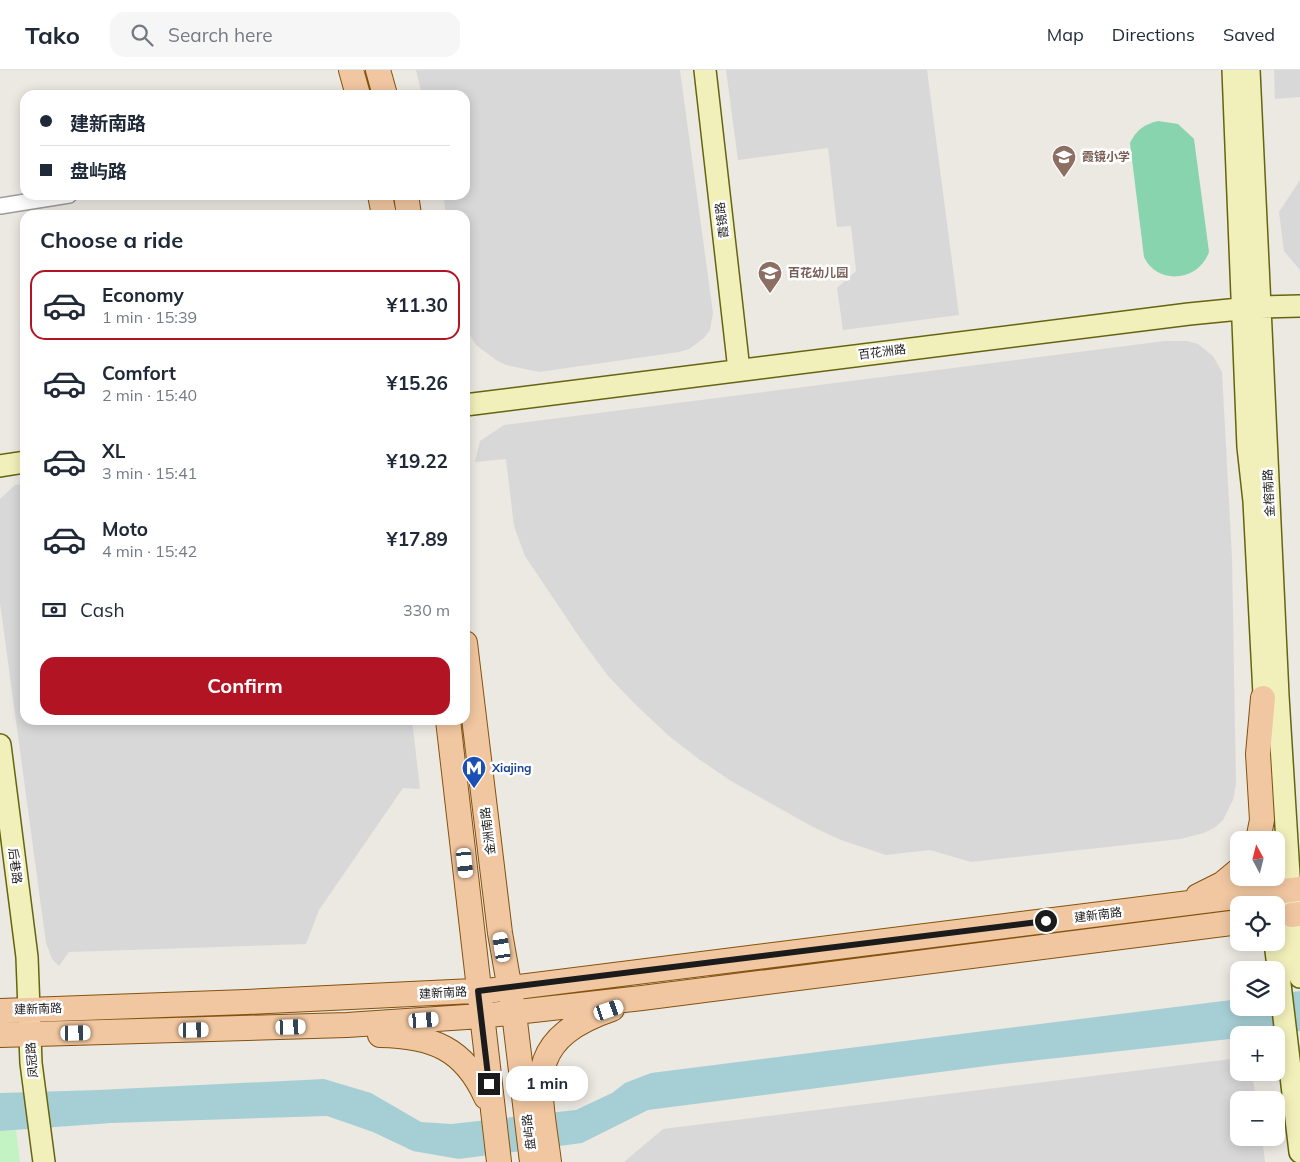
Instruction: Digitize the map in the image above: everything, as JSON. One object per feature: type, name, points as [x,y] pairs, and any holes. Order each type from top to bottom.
[{"type":"main road","points":[[351,70],[357,90]]},
{"type":"main road","points":[[378,70],[384,90]]},
{"type":"main road","name":"霞镜路","points":[[705,70],[739,370]]},
{"type":"main road","name":"金榕南路","points":[[1233,70],[1252,308],[1284,785],[1285,896]]},
{"type":"main road","name":"金榕南路","points":[[1249,70],[1252,308],[1248,447],[1256,549],[1263,698],[1270,753],[1274,831]]},
{"type":"main road","name":"百花洲路","points":[[470,404],[1252,308],[1300,306]]},
{"type":"main road","points":[[0,466],[20,463]]},
{"type":"main road","name":"金洲南路","points":[[470,684],[499,924],[514,1013]]},
{"type":"main road","points":[[1260,831],[1262,820],[1258,754],[1263,698]]},
{"type":"main road","points":[[449,725],[498,1162]]},
{"type":"main road","name":"后巷路","points":[[0,745],[27,958]]},
{"type":"main road","points":[[1284,785],[1300,826]]},
{"type":"main road","points":[[1177,905],[1222,884],[1230,877]]},
{"type":"main road","name":"金榕南路","points":[[1285,900],[1300,977]]},
{"type":"main road","name":"建新南路","points":[[0,1011],[478,991],[1177,905],[1230,903]]},
{"type":"main road","name":"建新南路","points":[[0,1036],[291,1027],[514,1013],[1230,923]]},
{"type":"main road","points":[[1276,951],[1300,1152]]},
{"type":"main road","name":"凤冠路","points":[[27,958],[29,1035],[44,1162]]},
{"type":"main road","points":[[549,1162],[541,1091],[542,1067],[550,1049],[562,1035],[591,1017],[642,998]]},
{"type":"main road","name":"盘屿路","points":[[514,1013],[532,1162]]},
{"type":"main road","points":[[291,1027],[370,1035],[404,1036],[428,1042],[451,1051],[473,1072],[493,1116]]},
{"type":"street","points":[[0,206],[38,200]]},
{"type":"shaded area","points":[[416,70],[680,70],[713,313],[710,330],[704,338],[689,349],[679,352],[539,372],[506,365],[476,345],[470,335],[470,210],[445,210],[444,200],[470,200],[470,90],[421,90]]},
{"type":"shaded area","points":[[726,70],[927,70],[959,315],[843,330],[837,288],[856,271],[851,226],[837,227],[828,148],[738,160]]},
{"type":"shaded area","points":[[1274,70],[1300,70],[1300,97],[1275,99]]},
{"type":"shaded area","points":[[1300,180],[1300,270],[1284,251],[1279,212]]},
{"type":"shaded area","points":[[1165,341],[1187,341],[1198,344],[1213,356],[1222,372],[1232,557],[1236,784],[1233,800],[1223,820],[1214,828],[1204,833],[1180,839],[971,862],[930,850],[886,855],[841,840],[813,827],[731,781],[700,760],[669,736],[608,676],[525,556],[514,526],[506,459],[475,462],[480,441],[504,425]]},
{"type":"shaded area","points":[[20,484],[20,725],[413,725],[420,789],[403,788],[319,910],[306,944],[69,952],[59,966],[52,959],[46,943],[0,603],[0,499],[15,485]]},
{"type":"shaded area","points":[[1230,1059],[1230,1081],[1253,1081],[1255,1091],[1230,1091],[1230,1146],[1263,1146],[1265,1162],[624,1162],[663,1129]]},
{"type":"green space","points":[[1158,121],[1178,124],[1194,139],[1209,252],[1204,262],[1197,269],[1188,274],[1178,276],[1168,276],[1159,273],[1150,266],[1144,257],[1130,143],[1141,128]]},
{"type":"green space","points":[[16,1130],[20,1162],[0,1162],[0,1131]]},
{"type":"water","points":[[1300,991],[1300,1031],[1285,1033],[1285,1026],[1230,1026],[1230,1039],[994,1065],[648,1110],[582,1143],[459,1159],[413,1151],[373,1132],[327,1116],[111,1123],[0,1131],[0,1093],[324,1079],[371,1093],[421,1122],[451,1124],[576,1110],[612,1093],[625,1083],[651,1073],[1230,1000],[1230,1016],[1285,1016],[1285,993]]},
{"type":"place","name":"霞镜小学","points":[[1064,178]]},
{"type":"place","name":"百花幼儿园","points":[[770,294]]},
{"type":"place","name":"Xiajing","points":[[474,789]]},
{"type":"route","points":[[489,1084],[478,991],[1046,921]]}]
